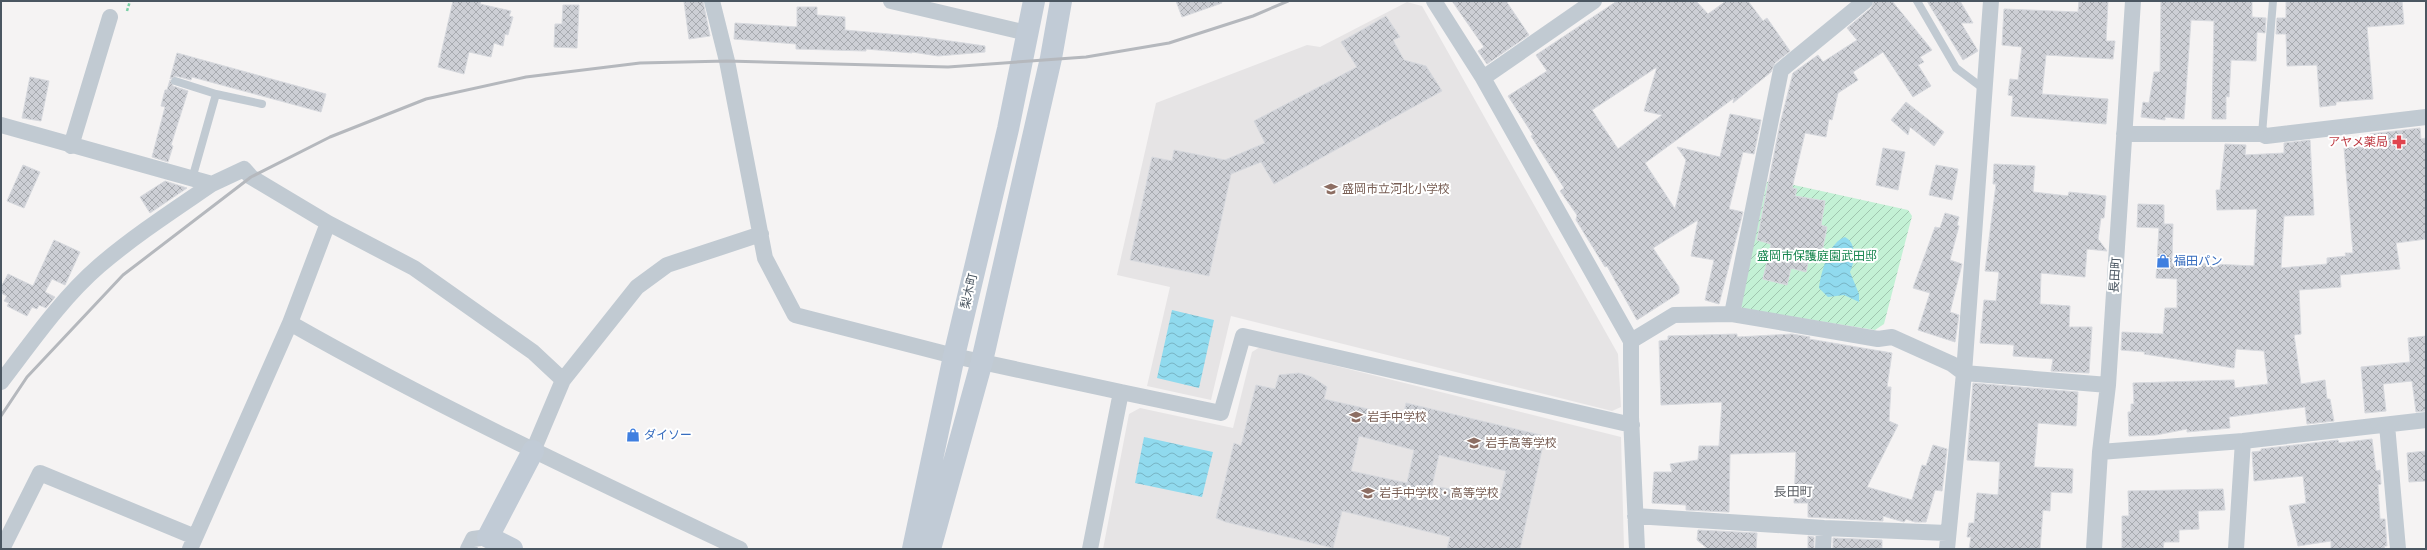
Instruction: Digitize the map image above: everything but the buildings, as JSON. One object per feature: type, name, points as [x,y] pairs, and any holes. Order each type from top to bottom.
[{"type":"street","points":[[712,1],[727,61],[765,258],[795,315],[954,356],[1220,413],[1243,336],[1632,425]]},
{"type":"street","points":[[891,1],[1027,33]]},
{"type":"street","name":"梨木町","points":[[912,549],[954,356],[1008,129],[1034,1]]},
{"type":"street","points":[[930,549],[982,361],[1051,58],[1061,1]]},
{"type":"street","points":[[1434,1],[1483,78],[1631,341],[1632,425],[1637,549]]},
{"type":"street","points":[[1483,78],[1594,1]]},
{"type":"street","points":[[1732,314],[1781,70],[1865,1]]},
{"type":"street","points":[[1947,549],[1947,533],[1964,374],[1991,1]]},
{"type":"street","name":"長田町","points":[[2094,549],[2100,452],[2108,385],[2133,1]]},
{"type":"street","points":[[71,146],[110,17]]},
{"type":"street","points":[[2124,134],[2262,134],[2266,136],[2426,117]]},
{"type":"street","points":[[1,125],[71,146],[212,184]]},
{"type":"street","points":[[1,382],[62,304],[98,267],[157,222],[212,184],[244,169],[251,177],[328,223],[414,268],[533,352],[563,380]]},
{"type":"street","points":[[2,549],[40,473],[193,543],[290,323],[328,223]]},
{"type":"street","points":[[488,538],[533,451],[563,380],[637,287],[667,266],[761,234]]},
{"type":"street","points":[[1631,341],[1674,315],[1732,314],[1878,338],[1892,337],[1952,364],[1964,374],[2108,385]]},
{"type":"street","points":[[290,323],[376,372],[533,451],[740,549]]},
{"type":"street","points":[[1090,549],[1121,392]]},
{"type":"street","points":[[2100,452],[2243,441],[2426,420]]},
{"type":"street","points":[[2388,425],[2398,549]]},
{"type":"street","points":[[2236,549],[2243,441]]},
{"type":"street","points":[[1635,516],[1824,528],[1947,533]]},
{"type":"street","points":[[1823,549],[1824,528]]},
{"type":"street","points":[[468,549],[473,539],[488,538],[512,549]]},
{"type":"lane","points":[[1917,1],[1956,68],[1984,89]]},
{"type":"lane","points":[[2262,134],[2273,1]]},
{"type":"lane","points":[[176,81],[216,94],[262,104]]},
{"type":"lane","points":[[192,179],[216,94]]},
{"type":"shaded area","name":"盛岡市立河北小学校","points":[[1407,2],[1422,6],[1618,354],[1621,407],[1612,411],[1231,316],[1211,400],[1147,386],[1170,287],[1117,275],[1156,103],[1307,45],[1320,47]]},
{"type":"shaded area","name":"岩手中学校・高等学校","points":[[1260,347],[1621,437],[1624,549],[1103,549],[1129,414],[1140,408],[1233,428],[1252,352]]},
{"type":"green space","name":"盛岡市保護庭園武田邸","points":[[1771,180],[1908,210],[1912,216],[1884,324],[1875,330],[1743,309],[1740,305],[1767,182]]},
{"type":"water","points":[[1845,237],[1852,244],[1853,248],[1854,258],[1850,272],[1859,294],[1859,302],[1844,295],[1828,297],[1819,288],[1824,266],[1830,251],[1839,240]]},
{"type":"water","points":[[1172,310],[1214,320],[1199,388],[1157,378]]},
{"type":"water","points":[[1144,437],[1213,452],[1202,497],[1135,483]]},
{"type":"railway","points":[[1,416],[27,377],[123,275],[251,177],[330,137],[426,99],[526,77],[640,63],[727,61],[948,67],[1086,57],[1169,43],[1253,16],[1288,1]]},
{"type":"place","name":"アヤメ薬局","points":[[2399,142]]},
{"type":"place","name":"盛岡市立河北小学校","points":[[1331,189]]},
{"type":"place","name":"福田パン","points":[[2163,261]]},
{"type":"place","name":"岩手中学校","points":[[1356,417]]},
{"type":"place","name":"ダイソー","points":[[633,435]]},
{"type":"place","name":"岩手高等学校","points":[[1474,443]]},
{"type":"place","name":"岩手中学校・高等学校","points":[[1368,493]]},
{"type":"district","name":"長田町","points":[[1793,491]]}]
